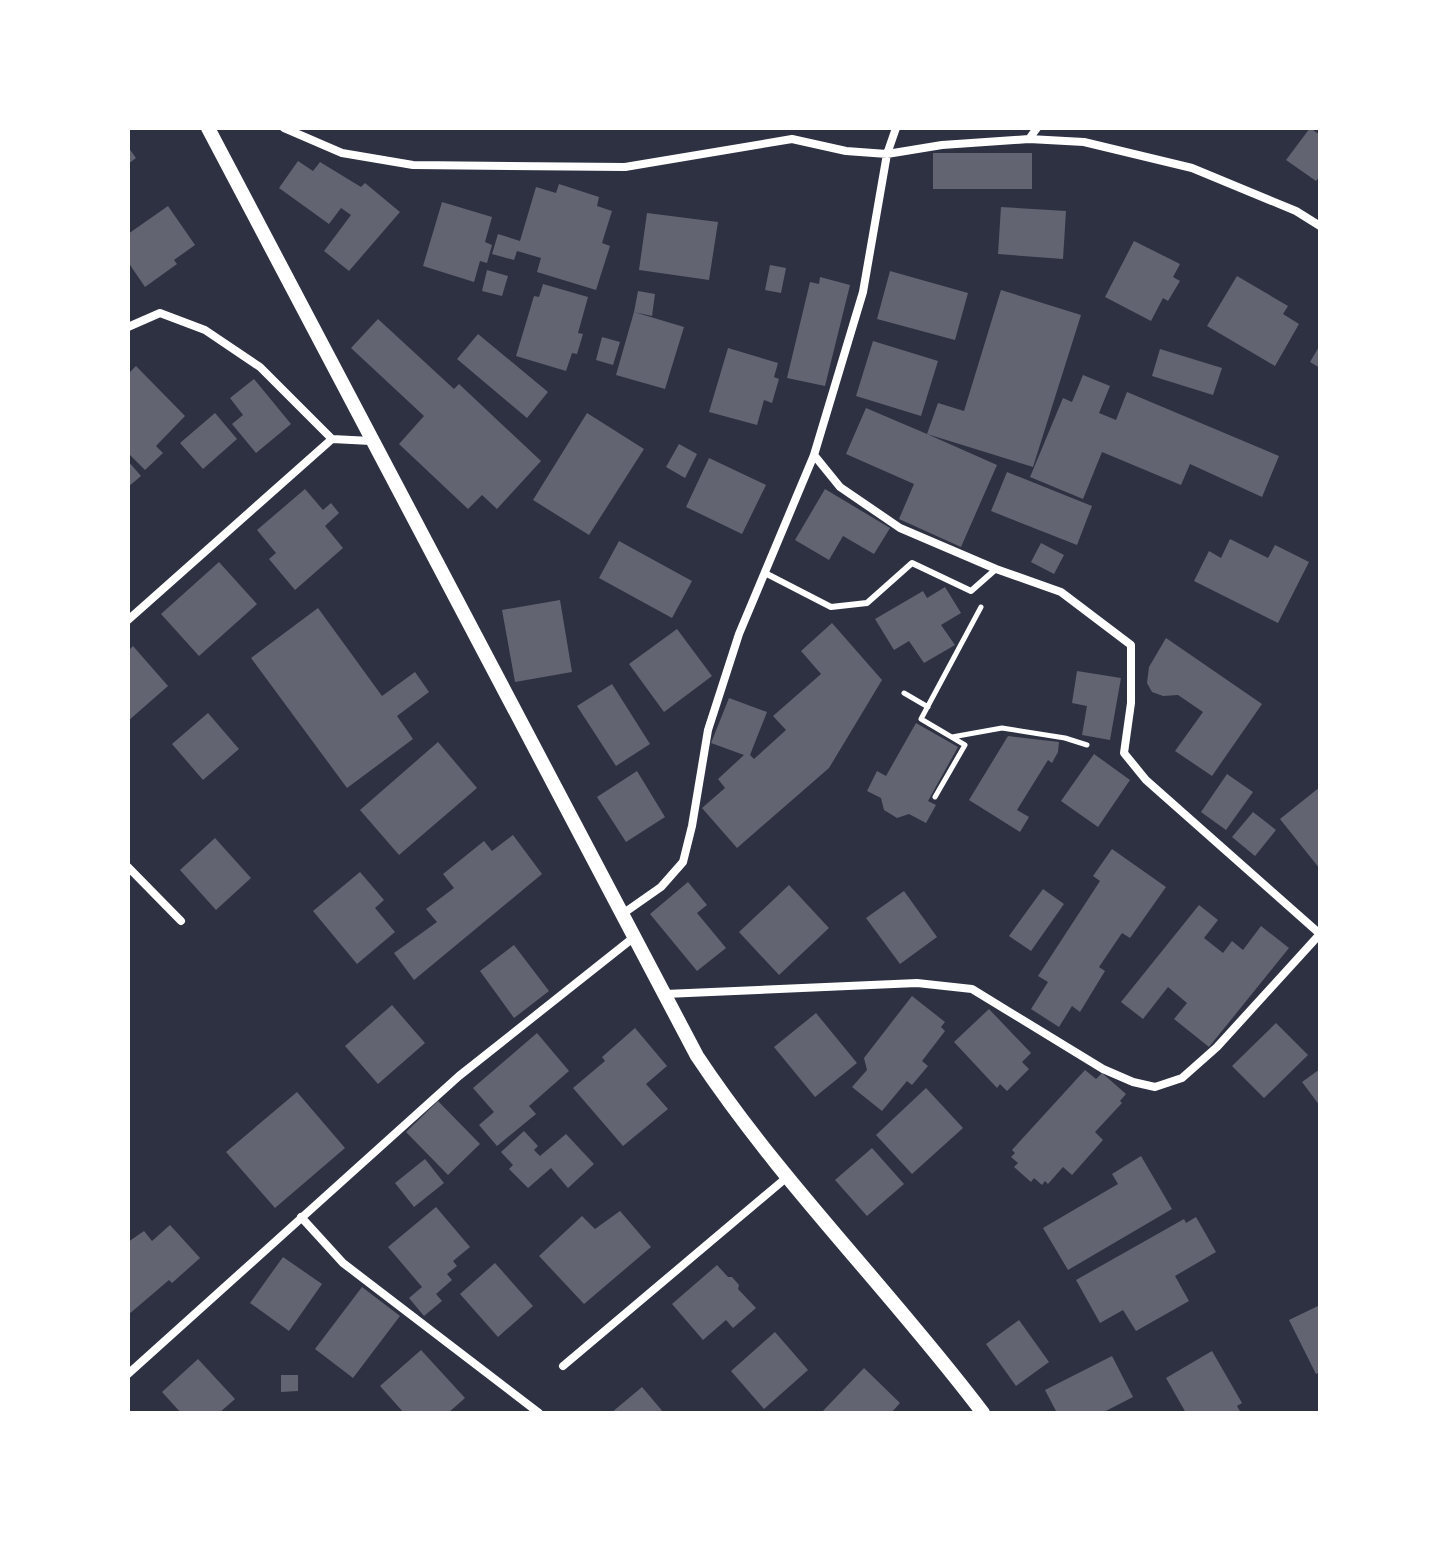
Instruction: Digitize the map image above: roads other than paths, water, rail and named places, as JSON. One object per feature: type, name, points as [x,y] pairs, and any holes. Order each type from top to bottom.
[{"type":"street","points":[[208,128],[633,938],[711,1077],[786,1178],[894,1301],[983,1413]]},
{"type":"street","points":[[284,128],[342,153],[413,165],[625,167],[792,139],[846,151],[887,154],[942,145],[1029,139],[1084,142],[1192,168],[1296,211],[1320,226]]},
{"type":"street","points":[[621,915],[661,887],[683,862],[708,730],[739,634],[814,455],[863,292],[887,154],[896,128]]},
{"type":"street","points":[[1029,139],[1037,128]]},
{"type":"street","points":[[128,327],[160,313],[205,330],[260,367],[332,439],[371,441]]},
{"type":"street","points":[[128,620],[332,439]]},
{"type":"street","points":[[664,994],[917,983],[972,989],[1103,1069],[1133,1082],[1155,1087],[1182,1078],[1217,1047],[1320,934],[1146,780],[1124,753],[1131,703],[1131,645],[1061,592],[996,569],[900,528],[840,487],[814,455]]},
{"type":"street","points":[[128,867],[181,921]]},
{"type":"street","points":[[128,1374],[459,1076],[633,938]]},
{"type":"street","points":[[563,1366],[786,1178]]},
{"type":"street","points":[[301,1217],[343,1263],[539,1413]]},
{"type":"lane","points":[[765,573],[831,607],[867,603],[912,563],[971,591],[996,569]]}]
